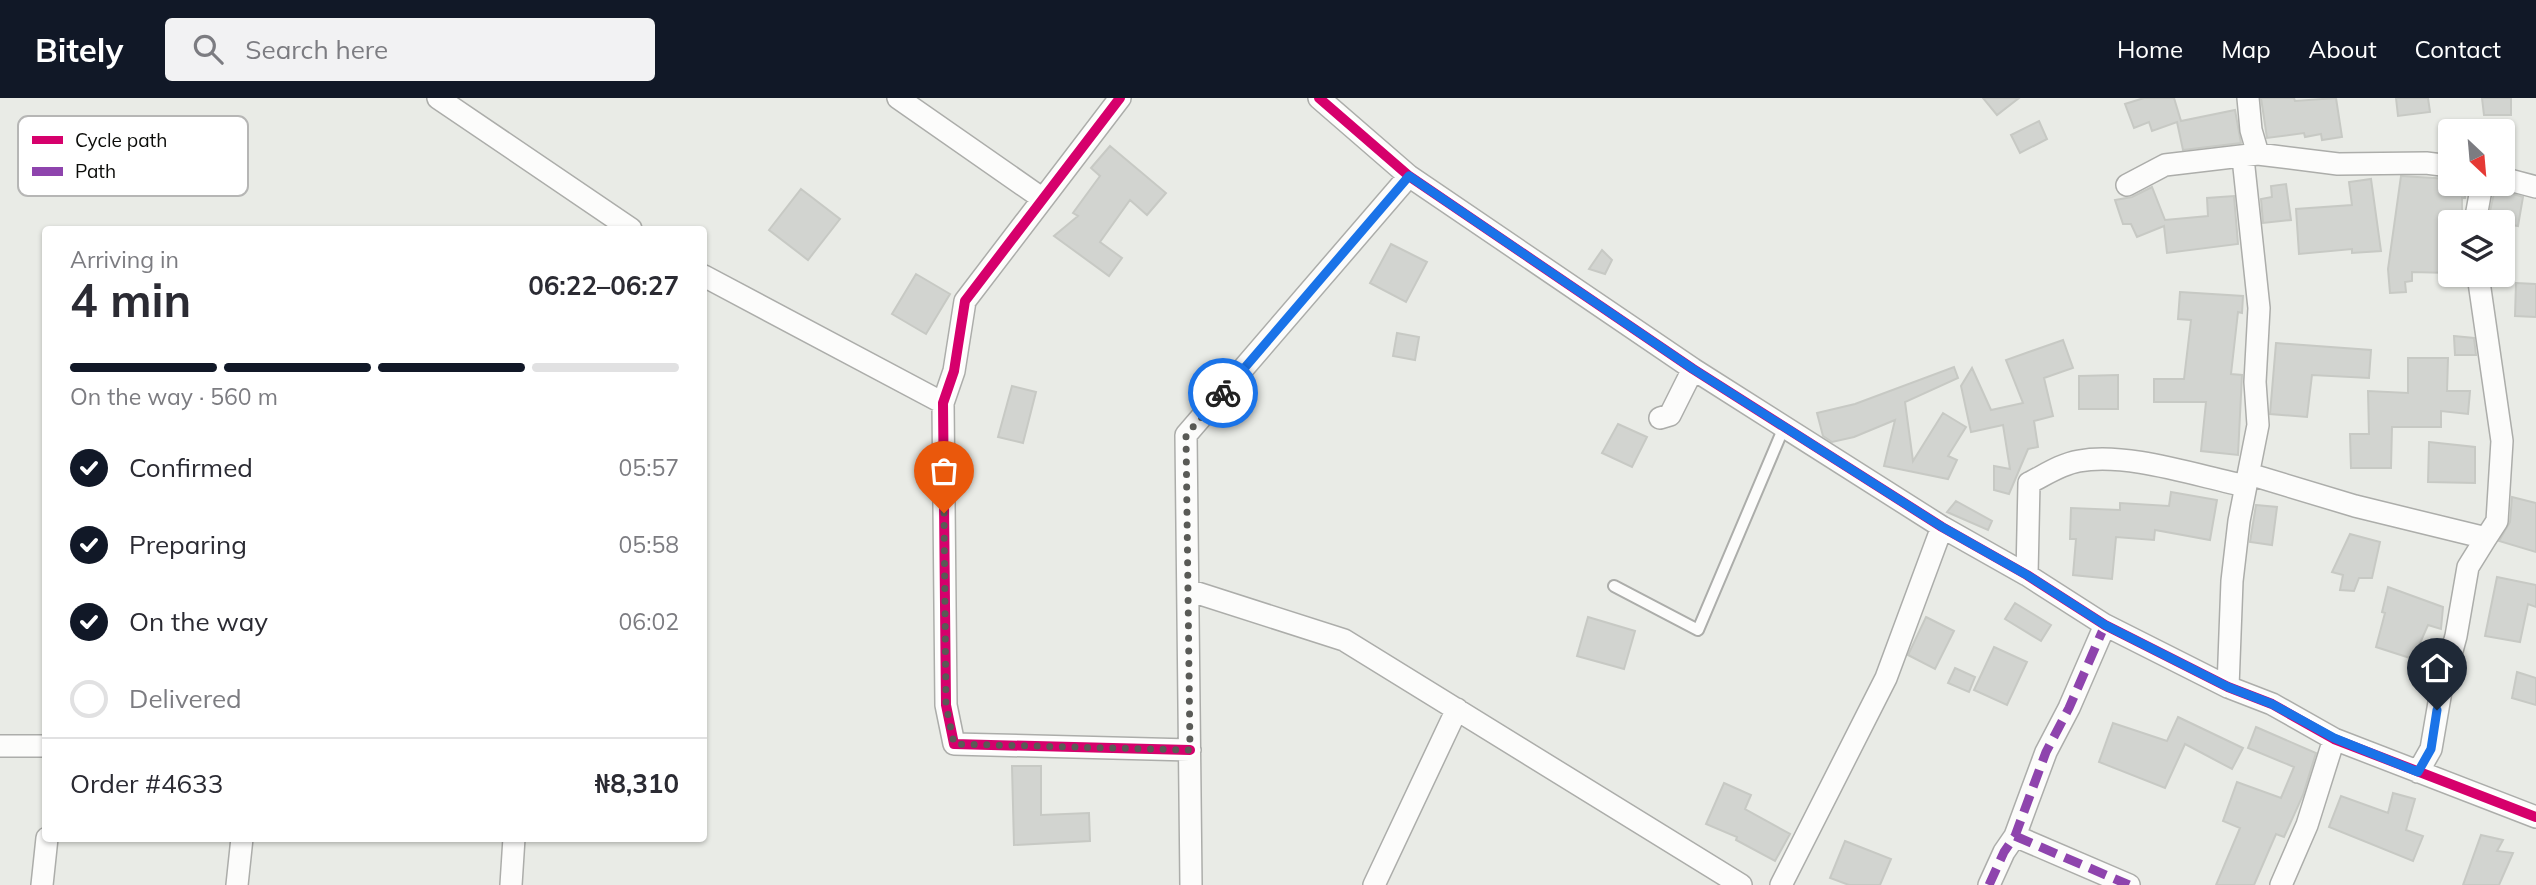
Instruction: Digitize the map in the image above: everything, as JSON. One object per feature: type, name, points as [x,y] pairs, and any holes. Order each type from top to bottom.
[{"type":"street","points":[[438,98],[627,226]]},
{"type":"street","points":[[898,98],[1043,199]]},
{"type":"street","points":[[1121,98],[965,300],[954,371],[943,404],[946,705],[954,744],[1190,750]]},
{"type":"street","points":[[1319,98],[1409,176],[1693,369],[1942,527],[2027,575],[2105,625],[2228,687],[2272,704],[2334,738],[2536,817]]},
{"type":"street","points":[[2228,687],[2232,580],[2258,425],[2255,382],[2259,308],[2248,98]]},
{"type":"street","points":[[2127,185],[2165,165],[2250,156],[2338,164],[2438,164]]},
{"type":"street","points":[[1191,885],[1186,435],[1409,176]]},
{"type":"street","points":[[2515,181],[2536,187]]},
{"type":"street","points":[[707,278],[943,404]]},
{"type":"street","points":[[2418,772],[2431,749],[2468,568],[2497,521],[2502,441],[2480,287]]},
{"type":"street","points":[[1660,418],[1670,415],[1693,369]]},
{"type":"street","points":[[2027,575],[2029,483],[2076,461],[2104,458],[2248,480],[2486,538]]},
{"type":"street","points":[[1782,885],[1886,678],[1942,527]]},
{"type":"street","points":[[1188,590],[1344,640],[1741,885]]},
{"type":"street","points":[[1989,885],[2004,852],[2015,836],[2046,752],[2069,708],[2105,625]]},
{"type":"street","points":[[1374,885],[1457,709]]},
{"type":"street","points":[[2281,885],[2306,825],[2334,738]]},
{"type":"street","points":[[0,746],[42,746]]},
{"type":"street","points":[[2015,836],[2129,885]]},
{"type":"street","points":[[42,885],[47,842]]},
{"type":"street","points":[[237,885],[242,842]]},
{"type":"street","points":[[511,885],[513,842]]},
{"type":"lane","points":[[1614,586],[1698,630],[1784,427]]},
{"type":"building","points":[[1983,98],[2019,98],[1997,115]]},
{"type":"building","points":[[2144,98],[2174,98],[2181,121],[2235,110],[2241,143],[2183,150],[2177,122],[2152,131],[2149,122],[2134,128],[2125,104]]},
{"type":"building","points":[[2261,98],[2294,98],[2295,101],[2336,98],[2342,137],[2322,140],[2321,134],[2305,137],[2304,133],[2267,138]]},
{"type":"building","points":[[2396,98],[2428,98],[2430,112],[2398,116]]},
{"type":"building","points":[[2482,98],[2511,98],[2511,115],[2484,115]]},
{"type":"building","points":[[2039,121],[2047,139],[2020,153],[2011,135]]},
{"type":"building","points":[[1110,146],[1166,193],[1147,215],[1130,200],[1100,242],[1122,258],[1109,276],[1054,236],[1078,216],[1073,213],[1100,176],[1091,168]]},
{"type":"building","points":[[2401,176],[2438,178],[2438,196],[2465,196],[2462,198],[2462,210],[2438,210],[2438,273],[2412,272],[2412,281],[2405,282],[2406,292],[2390,293],[2388,269]]},
{"type":"building","points":[[2371,179],[2381,251],[2352,253],[2352,249],[2299,254],[2296,209],[2352,205],[2349,182]]},
{"type":"building","points":[[2286,184],[2291,220],[2263,223],[2261,199],[2272,197],[2271,186]]},
{"type":"building","points":[[2152,187],[2165,220],[2208,216],[2207,198],[2234,196],[2238,244],[2167,253],[2164,226],[2137,237],[2131,224],[2123,224],[2115,200],[2132,197]]},
{"type":"building","points":[[801,189],[840,219],[808,260],[769,230]]},
{"type":"building","points":[[2515,194],[2523,197],[2518,226],[2515,226],[2515,210],[2490,210],[2493,196]]},
{"type":"building","points":[[1391,244],[1427,262],[1406,302],[1370,283]]},
{"type":"building","points":[[1602,250],[1612,260],[1605,274],[1589,269]]},
{"type":"building","points":[[916,274],[950,294],[926,334],[892,314]]},
{"type":"building","points":[[2516,283],[2536,284],[2536,317],[2515,316]]},
{"type":"building","points":[[2180,292],[2243,296],[2242,313],[2238,312],[2231,374],[2242,375],[2238,455],[2201,451],[2206,402],[2154,402],[2154,379],[2184,379],[2191,320],[2178,319]]},
{"type":"building","points":[[1397,333],[1419,337],[1415,360],[1393,356]]},
{"type":"building","points":[[2454,336],[2474,338],[2476,355],[2455,355]]},
{"type":"building","points":[[2063,340],[2073,368],[2044,378],[2053,416],[2034,421],[2038,447],[2028,449],[2009,494],[1994,490],[1994,466],[2010,469],[2003,425],[1971,432],[1961,386],[1972,368],[1991,410],[2023,403],[2006,360]]},
{"type":"building","points":[[2276,343],[2371,350],[2369,378],[2312,375],[2307,417],[2270,414]]},
{"type":"building","points":[[2408,358],[2448,358],[2447,391],[2470,391],[2468,414],[2441,411],[2441,427],[2392,427],[2391,468],[2351,468],[2350,434],[2369,434],[2368,391],[2408,393]]},
{"type":"building","points":[[1954,367],[1958,378],[1905,402],[1913,461],[1943,413],[1966,427],[1948,456],[1957,460],[1948,479],[1884,466],[1895,420],[1854,437],[1832,442],[1823,436],[1817,413],[1855,404]]},
{"type":"building","points":[[2118,375],[2118,409],[2079,409],[2079,376]]},
{"type":"building","points":[[1012,386],[1036,392],[1023,443],[998,437]]},
{"type":"building","points":[[1618,424],[1647,437],[1632,467],[1602,453]]},
{"type":"building","points":[[2429,442],[2475,447],[2475,483],[2428,482]]},
{"type":"building","points":[[2171,492],[2217,500],[2210,540],[2155,530],[2154,540],[2116,537],[2112,579],[2073,575],[2076,539],[2070,539],[2071,508],[2120,510],[2120,503],[2169,506]]},
{"type":"building","points":[[2512,497],[2536,503],[2536,552],[2499,541],[2510,522]]},
{"type":"building","points":[[1956,501],[1992,521],[1988,530],[1947,512]]},
{"type":"building","points":[[2256,505],[2277,507],[2272,545],[2250,542]]},
{"type":"building","points":[[2350,534],[2380,542],[2372,578],[2359,578],[2354,591],[2340,590],[2343,575],[2332,572]]},
{"type":"building","points":[[2497,577],[2536,585],[2536,607],[2528,604],[2520,642],[2485,636]]},
{"type":"building","points":[[2388,587],[2443,607],[2441,629],[2428,625],[2413,659],[2376,647],[2385,613],[2382,612]]},
{"type":"building","points":[[2015,603],[2051,625],[2041,641],[2005,619]]},
{"type":"building","points":[[1588,617],[1635,631],[1624,669],[1577,656]]},
{"type":"building","points":[[1926,617],[1954,631],[1935,669],[1908,655]]},
{"type":"building","points":[[1994,647],[2027,662],[2007,705],[1974,690]]},
{"type":"building","points":[[1955,668],[1975,677],[1969,692],[1948,683]]},
{"type":"building","points":[[2517,672],[2536,678],[2536,705],[2512,698]]},
{"type":"building","points":[[2178,717],[2243,748],[2232,769],[2185,744],[2165,788],[2099,762],[2113,723],[2167,741]]},
{"type":"building","points":[[2256,727],[2316,753],[2303,795],[2284,837],[2276,834],[2254,885],[2216,885],[2240,828],[2223,821],[2237,782],[2281,798],[2294,767],[2248,748]]},
{"type":"building","points":[[1012,766],[1041,766],[1041,815],[1089,813],[1090,841],[1014,845]]},
{"type":"building","points":[[1724,783],[1751,795],[1745,809],[1790,834],[1775,861],[1736,840],[1737,837],[1706,824]]},
{"type":"building","points":[[2393,793],[2415,799],[2406,830],[2423,836],[2413,861],[2329,827],[2341,796],[2388,813]]},
{"type":"building","points":[[2481,835],[2503,840],[2497,851],[2513,853],[2499,885],[2463,885]]},
{"type":"building","points":[[1845,841],[1891,859],[1880,885],[1849,885],[1830,878]]},
{"type":"marked path","points":[[1989,885],[2004,852],[2015,836],[2046,752],[2069,708],[2105,625]]},
{"type":"marked path","points":[[2015,836],[2129,885]]},
{"type":"cycle path","points":[[1120,98],[965,301],[954,371],[943,403],[946,705],[954,744],[1190,750]]},
{"type":"cycle path","points":[[1319,98],[1409,176],[1693,369],[1942,527],[2027,575],[2105,625],[2228,687],[2272,704],[2334,739],[2536,817]]},
{"type":"way so far","points":[[944,513],[946,705],[954,744],[1190,750],[1186,435],[1223,393]]},
{"type":"route","points":[[1223,393],[1409,176],[1693,369],[1942,527],[2027,575],[2105,625],[2228,687],[2272,704],[2334,738],[2418,772],[2431,749],[2437,710]]}]
